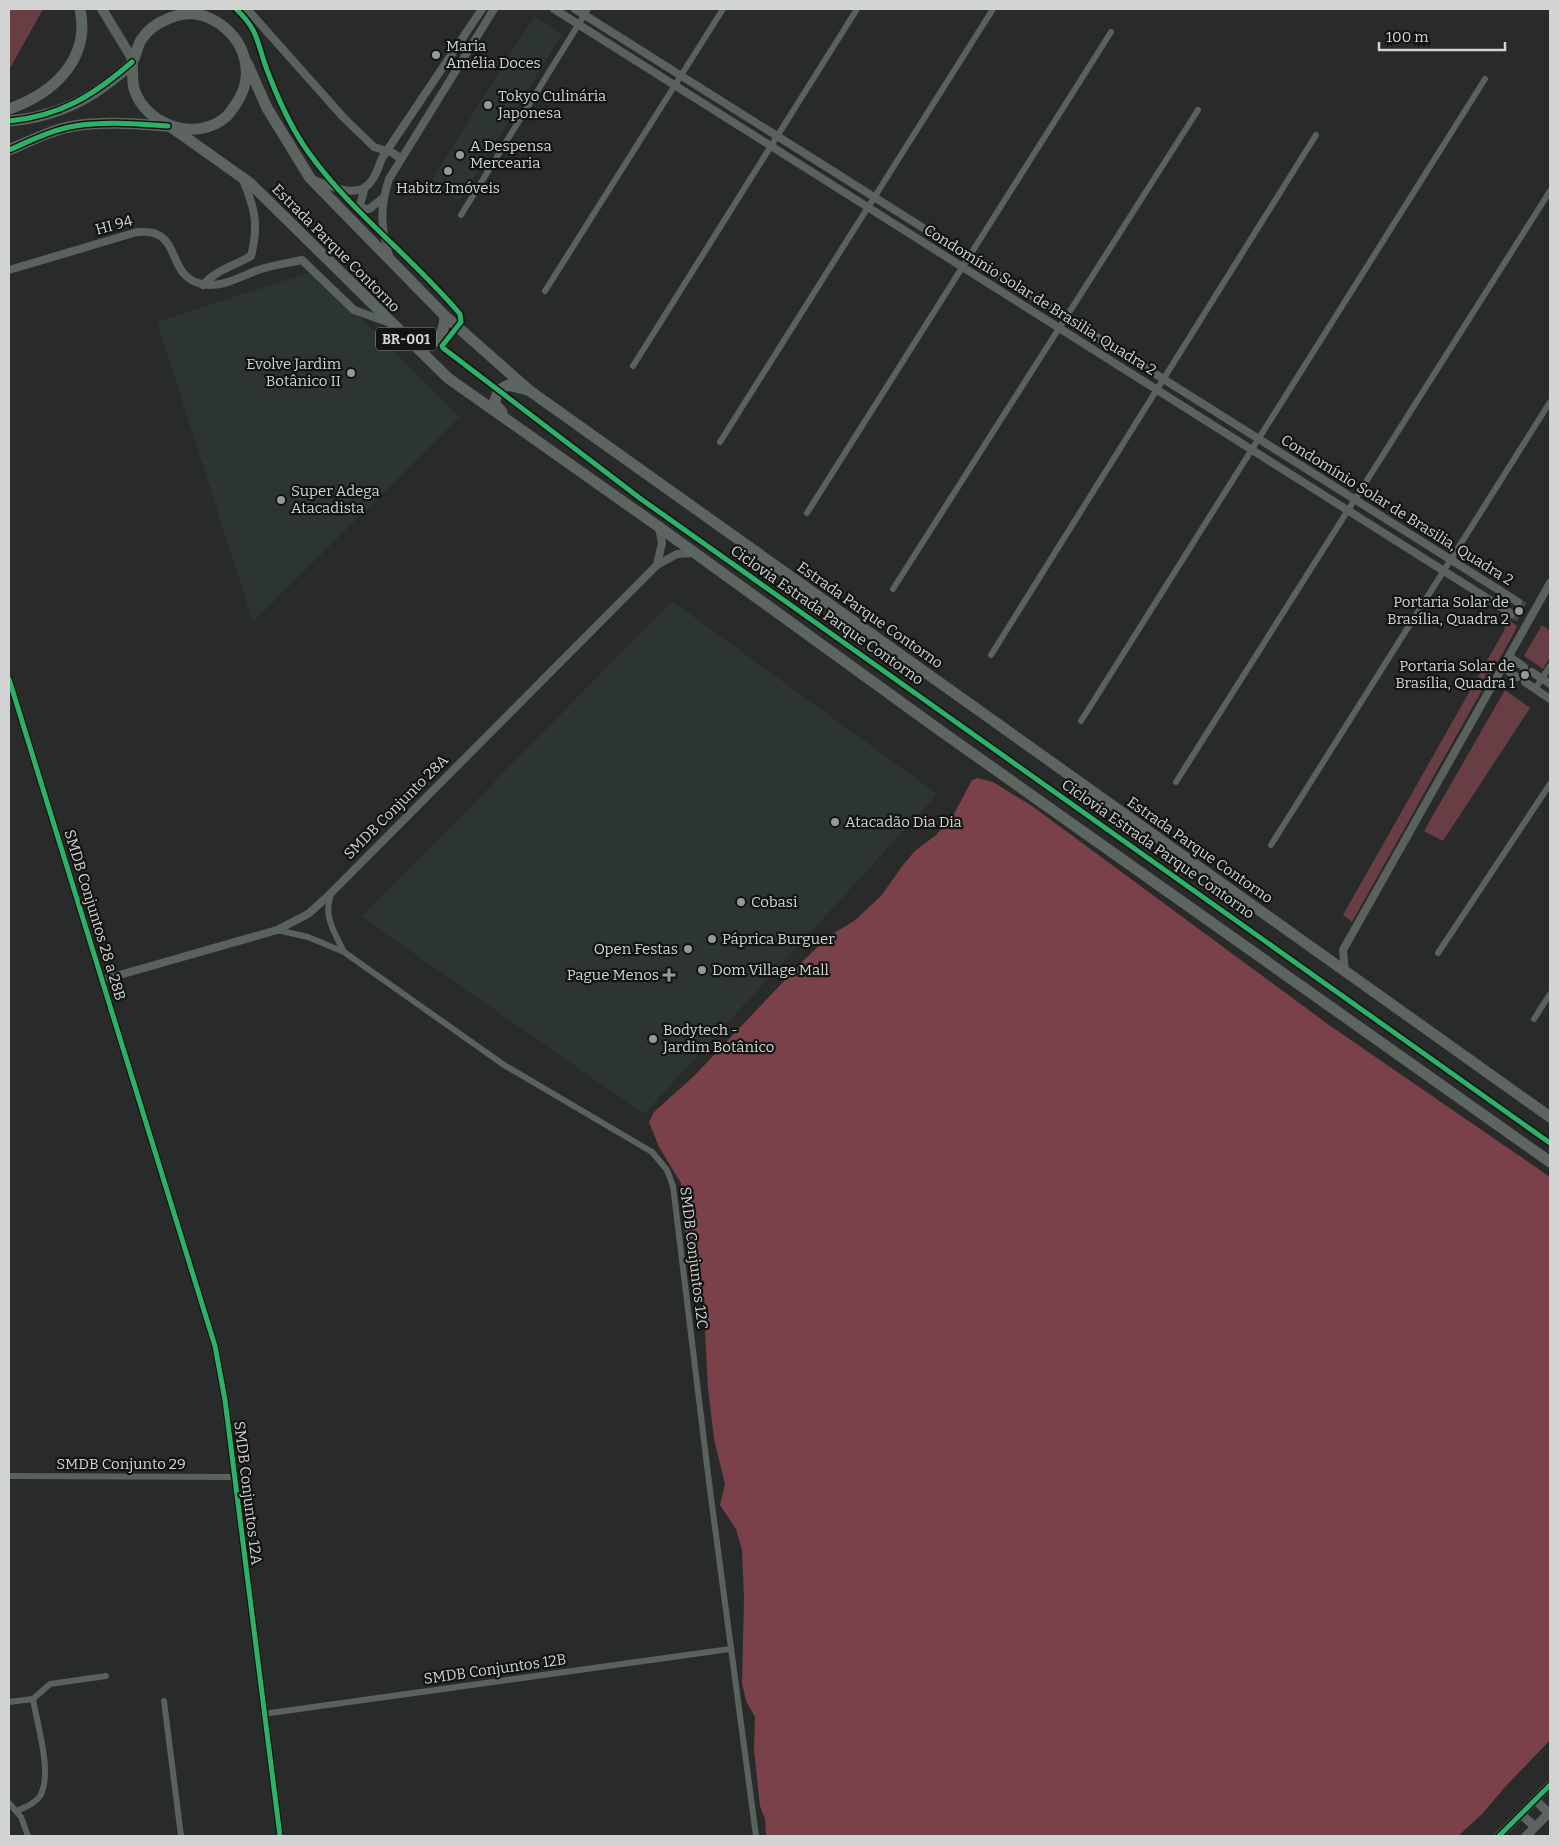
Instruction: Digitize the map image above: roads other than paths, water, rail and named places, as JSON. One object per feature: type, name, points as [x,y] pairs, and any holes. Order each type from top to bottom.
[{"type":"highway","points":[[9,109],[40,95],[60,80],[70,67],[81,33],[80,9]]},
{"type":"highway","name":"BR-001","points":[[9,150],[42,135],[73,126],[103,122],[170,127],[200,129],[227,116],[244,92],[247,63],[241,46],[230,30],[217,20],[196,12],[178,15],[157,24],[142,40],[133,61],[134,88],[147,111],[170,127]]},
{"type":"highway","name":"BR-001","points":[[9,121],[48,114],[74,105],[104,86],[133,61]]},
{"type":"highway","name":"Estrada Parque Contorno","points":[[247,63],[267,108],[310,178],[445,316],[530,391],[1550,1117]]},
{"type":"highway","name":"Estrada Parque Contorno","points":[[170,127],[242,177],[448,378],[659,527],[938,729],[1550,1162]]},
{"type":"highway","points":[[408,340],[424,345],[438,340],[445,329],[445,316]]},
{"type":"highway","points":[[510,422],[494,403],[499,390],[508,385],[530,391]]},
{"type":"main road","points":[[102,9],[133,61]]},
{"type":"main road","points":[[1499,1836],[1550,1784]]},
{"type":"main road","points":[[1526,1836],[1549,1812],[1535,1800]]},
{"type":"main road","points":[[1521,1814],[1535,1827]]},
{"type":"street","points":[[247,9],[343,117],[374,147],[393,153],[401,159]]},
{"type":"street","points":[[310,178],[346,191],[358,190],[372,182],[387,152],[482,9]]},
{"type":"street","points":[[391,260],[382,228],[382,199],[389,178],[494,9]]},
{"type":"street","name":"Condomínio Solar de Brasilia, Quadra 2","points":[[554,9],[1508,612],[1515,600],[681,76],[586,12],[575,9]]},
{"type":"street","points":[[545,291],[723,9]]},
{"type":"street","points":[[633,366],[857,9]]},
{"type":"street","points":[[720,442],[993,9]]},
{"type":"street","points":[[462,214],[586,12]]},
{"type":"street","points":[[807,513],[1111,32]]},
{"type":"street","points":[[1081,721],[1260,440],[1485,79]]},
{"type":"street","points":[[893,589],[1198,110]]},
{"type":"street","points":[[991,655],[1316,135]]},
{"type":"street","points":[[203,284],[214,274],[234,266],[251,256],[256,236],[256,222],[251,199],[242,177]]},
{"type":"street","points":[[365,187],[360,200],[360,205],[364,209],[369,209],[382,199]]},
{"type":"street","points":[[1176,782],[1550,191]]},
{"type":"street","name":"HI 94","points":[[9,270],[137,232],[147,231],[158,234],[165,240],[181,273],[187,279],[203,284]]},
{"type":"street","points":[[203,284],[216,285],[262,269],[302,260],[354,310],[391,324]]},
{"type":"street","points":[[1271,845],[1550,402]]},
{"type":"street","points":[[657,565],[662,544],[659,527]]},
{"type":"street","name":"SMDB Conjunto 28A","points":[[102,980],[277,930],[308,914],[657,565],[677,554],[694,553]]},
{"type":"street","points":[[1346,972],[1343,950],[1504,668],[1550,583]]},
{"type":"street","points":[[1526,608],[1535,612]]},
{"type":"street","points":[[1520,619],[1528,624]]},
{"type":"street","points":[[1504,668],[1517,677],[1524,666],[1510,657]]},
{"type":"street","points":[[1535,689],[1550,666]]},
{"type":"street","points":[[1532,672],[1550,684]]},
{"type":"street","name":"SMDB Conjuntos 28 a 28B","points":[[9,679],[159,1159]]},
{"type":"street","points":[[1525,682],[1550,699]]},
{"type":"street","points":[[1438,952],[1550,784]]},
{"type":"street","name":"SMDB Conjuntos 12C","points":[[334,888],[327,906],[328,918],[344,952]]},
{"type":"street","name":"SMDB Conjuntos 12C","points":[[277,930],[308,937],[344,952],[504,1065],[652,1152],[667,1170],[673,1186],[680,1234],[730,1649],[756,1836]]},
{"type":"street","points":[[1325,957],[1343,950]]},
{"type":"street","points":[[1534,1019],[1550,994]]},
{"type":"street","name":"SMDB Conjuntos 12A","points":[[159,1159],[215,1346],[225,1400],[233,1477],[280,1836]]},
{"type":"street","name":"SMDB Conjunto 29","points":[[9,1476],[233,1477]]},
{"type":"street","name":"SMDB Conjuntos 12B","points":[[264,1714],[730,1649]]},
{"type":"street","points":[[9,1702],[32,1699],[41,1689],[50,1684],[106,1676]]},
{"type":"street","points":[[17,1811],[31,1805],[39,1798],[45,1781],[44,1760],[32,1699]]},
{"type":"street","points":[[164,1701],[181,1836]]},
{"type":"street","points":[[9,1803],[17,1811],[26,1827],[28,1836]]},
{"type":"tunnel","points":[[1518,602],[1527,608]]},
{"type":"tunnel","points":[[1512,614],[1520,619]]},
{"type":"place","name":"Maria Amélia Doces","points":[[436,55]]},
{"type":"place","name":"Tokyo Culinária Japonesa","points":[[488,105]]},
{"type":"place","name":"A Despensa Mercearia","points":[[460,155]]},
{"type":"place","name":"Habitz Imóveis","points":[[448,171]]},
{"type":"place","name":"Evolve Jardim Botânico II","points":[[351,373]]},
{"type":"place","name":"Super Adega Atacadista","points":[[281,500]]},
{"type":"place","name":"Portaria Solar de Brasília, Quadra 2","points":[[1519,611]]},
{"type":"place","name":"Portaria Solar de Brasília, Quadra 1","points":[[1525,675]]},
{"type":"place","name":"Atacadão Dia Dia","points":[[835,822]]},
{"type":"place","name":"Cobasi","points":[[741,902]]},
{"type":"place","name":"Páprica Burguer","points":[[712,939]]},
{"type":"place","name":"Open Festas","points":[[688,949]]},
{"type":"place","name":"Dom Village Mall","points":[[702,970]]},
{"type":"place","name":"Pague Menos","points":[[669,975]]},
{"type":"place","name":"Bodytech - Jardim Botânico","points":[[653,1039]]}]
